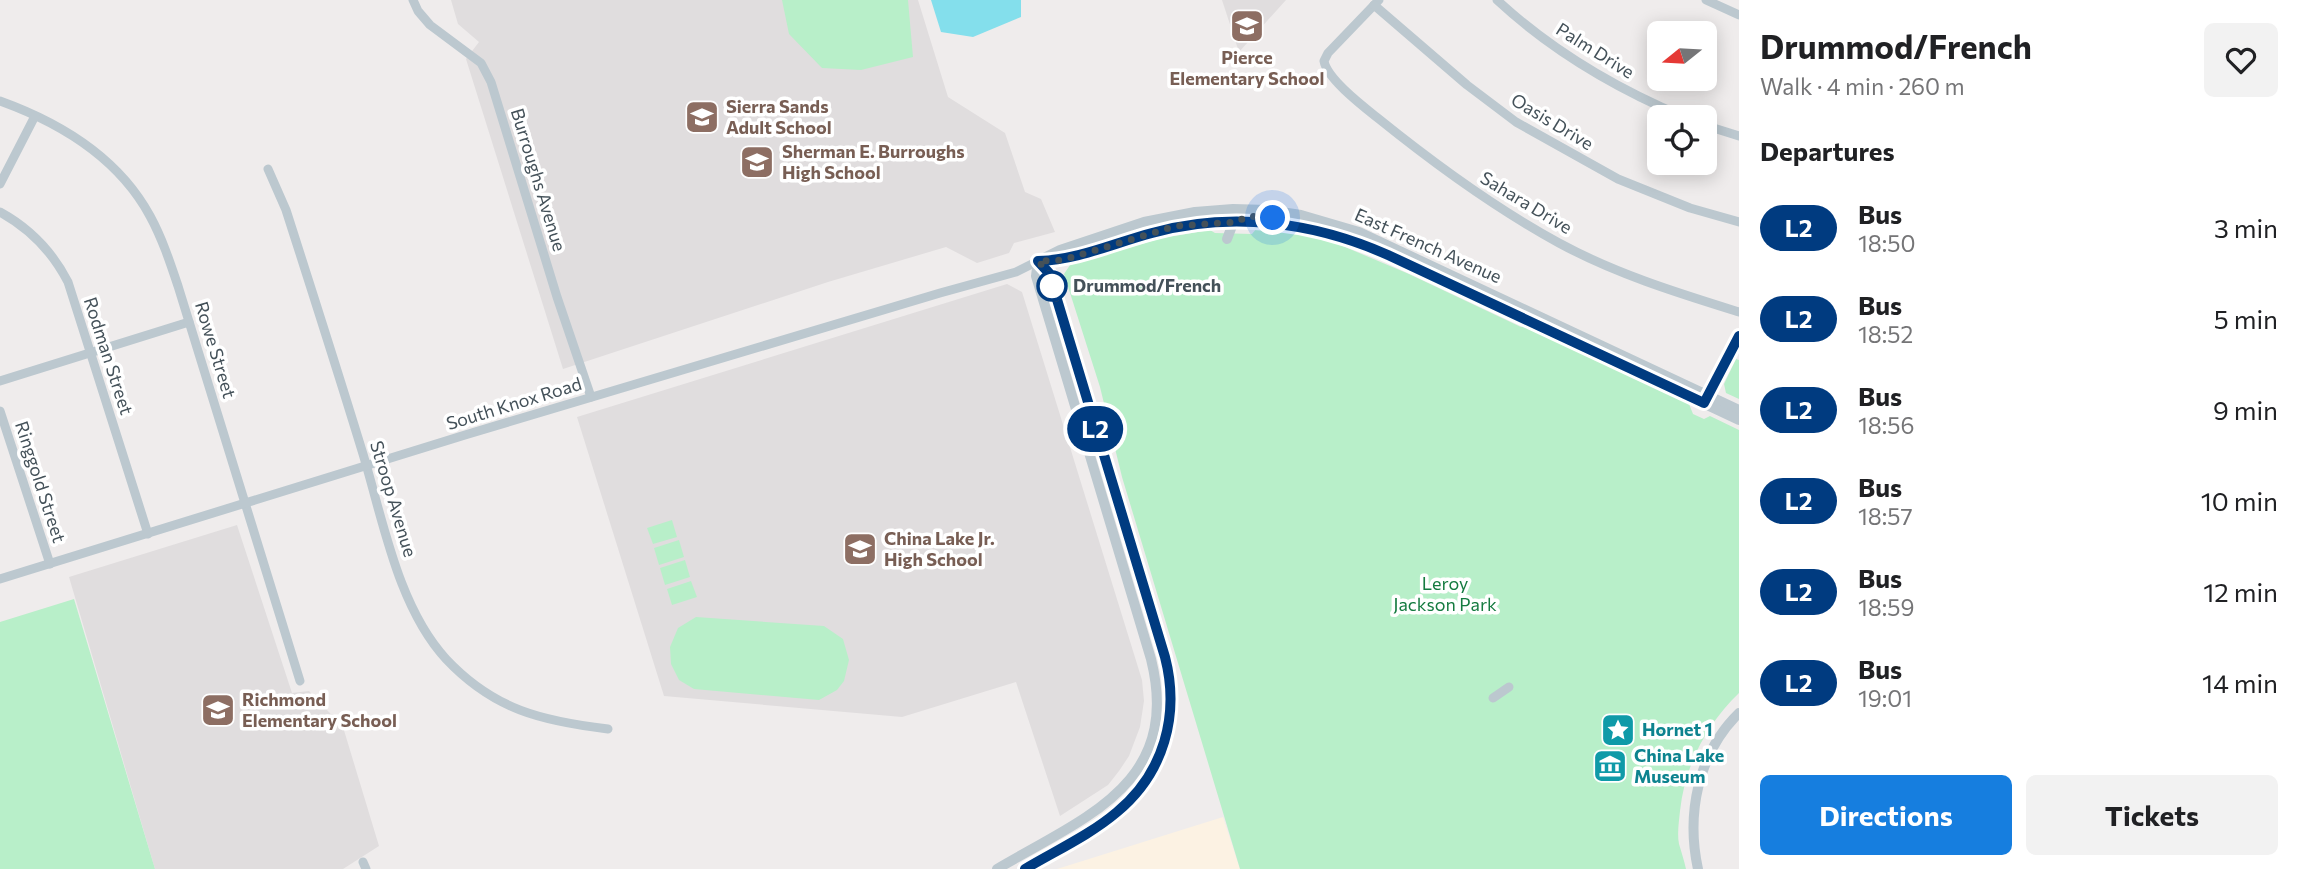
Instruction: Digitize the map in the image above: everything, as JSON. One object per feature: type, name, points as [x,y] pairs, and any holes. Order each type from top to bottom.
[{"type":"street","name":"Burroughs Avenue","points":[[413,0],[430,25],[481,63],[492,82],[578,364],[592,397]]},
{"type":"street","name":"Palm Drive","points":[[1497,0],[1562,53],[1591,72],[1659,105]]},
{"type":"street","points":[[1706,0],[1739,15]]},
{"type":"street","name":"Sahara Drive","points":[[1377,3],[1328,53],[1324,61],[1327,70],[1368,110],[1428,159],[1498,207],[1561,244],[1625,274],[1739,312]]},
{"type":"street","name":"Oasis Drive","points":[[1377,3],[1467,85],[1516,122],[1618,179],[1690,208],[1739,222]]},
{"type":"street","name":"Rowe Street","points":[[0,101],[62,129],[89,146],[111,165],[149,214],[162,240],[189,322],[300,681]]},
{"type":"street","points":[[0,184],[35,116]]},
{"type":"street","points":[[1717,129],[1739,136]]},
{"type":"street","name":"Stroop Avenue","points":[[268,169],[286,210],[407,594],[424,628],[448,661],[471,681],[507,705],[558,723],[608,729]]},
{"type":"street","name":"East French Avenue","points":[[1038,261],[1060,250],[1144,222],[1195,212],[1233,209],[1301,215],[1359,232],[1706,400],[1739,420]]},
{"type":"street","name":"Rodman Street","points":[[0,212],[30,231],[54,257],[68,282],[148,534]]},
{"type":"street","points":[[1227,239],[1232,226],[1247,216],[1334,223]]},
{"type":"street","name":"East French Avenue","points":[[1038,261],[1063,260],[1176,226],[1237,222],[1303,227],[1360,243],[1688,397],[1739,411]]},
{"type":"street","name":"South Knox Road","points":[[0,579],[592,397],[1016,272],[1038,261]]},
{"type":"street","points":[[997,869],[1095,811],[1120,792],[1145,756],[1157,707],[1151,659],[1036,276],[1038,261]]},
{"type":"street","points":[[1025,869],[1105,822],[1136,794],[1148,778],[1163,747],[1171,712],[1171,689],[1165,657],[1049,273],[1038,261]]},
{"type":"street","points":[[0,381],[189,322]]},
{"type":"street","points":[[1706,400],[1739,336]]},
{"type":"street","name":"Ringgold Street","points":[[1,415],[51,564]]},
{"type":"street","points":[[1493,698],[1509,687]]},
{"type":"street","points":[[1698,869],[1693,830],[1699,783],[1715,744],[1739,713]]},
{"type":"shaded area","name":"Sherman E. Burroughs High School","points":[[451,0],[918,0],[948,97],[1005,133],[1025,192],[1041,199],[1055,232],[1014,243],[1009,253],[977,263],[946,247],[828,282],[563,369],[466,59],[479,42],[458,24]]},
{"type":"shaded area","name":"Pierce Elementary School","points":[[1222,0],[1286,0],[1239,52]]},
{"type":"shaded area","name":"China Lake Jr. High School","points":[[1007,284],[1022,292],[1142,680],[1144,701],[1140,727],[1129,756],[1108,785],[1060,816],[1016,682],[902,717],[664,696],[577,417]]},
{"type":"shaded area","name":"Richmond Elementary School","points":[[237,525],[292,693],[309,691],[343,727],[379,846],[343,869],[155,869],[69,577]]},
{"type":"shaded area","points":[[1223,817],[1240,869],[1057,869]]},
{"type":"green space","points":[[782,0],[908,0],[913,57],[861,70],[822,68],[789,34]]},
{"type":"green space","name":"Leroy Jackson Park","points":[[1256,229],[1299,234],[1338,244],[1409,274],[1689,404],[1693,414],[1704,419],[1710,416],[1739,430],[1739,693],[1707,732],[1687,778],[1678,832],[1686,869],[1240,869],[1122,477],[1100,387],[1064,274],[1070,265],[1162,238],[1210,230],[1215,233],[1252,234]]},
{"type":"green space","points":[[1736,359],[1739,360],[1739,399],[1726,393],[1724,384]]},
{"type":"green space","points":[[672,520],[677,537],[653,544],[647,528]]},
{"type":"green space","points":[[679,540],[684,557],[659,565],[654,548]]},
{"type":"green space","points":[[685,560],[690,577],[665,585],[660,568]]},
{"type":"green space","points":[[691,581],[697,597],[672,605],[667,589]]},
{"type":"green space","points":[[74,599],[155,869],[0,869],[0,622]]},
{"type":"green space","points":[[696,617],[824,626],[843,639],[849,660],[844,681],[837,690],[819,700],[694,689],[679,680],[671,664],[670,647],[678,628]]},
{"type":"water","points":[[931,0],[1021,0],[1021,17],[973,37],[941,32]]},
{"type":"bus line","name":"L2","points":[[1025,869],[1105,822],[1136,794],[1156,765],[1169,728],[1171,712],[1171,689],[1165,657],[1049,273],[1038,261],[1063,260],[1176,226],[1250,221],[1303,227],[1360,243],[1388,255],[1704,403],[1739,336]]},
{"type":"place","name":"Pierce Elementary School","points":[[1247,26]]},
{"type":"place","name":"Sierra Sands Adult School","points":[[702,117]]},
{"type":"place","name":"Sherman E. Burroughs High School","points":[[757,162]]},
{"type":"place","name":"Drummod/French","points":[[1052,286]]},
{"type":"place","name":"China Lake Jr. High School","points":[[860,549]]},
{"type":"place","name":"Richmond Elementary School","points":[[218,710]]},
{"type":"place","name":"Hornet 1","points":[[1618,730]]},
{"type":"place","name":"China Lake Museum","points":[[1610,766]]},
{"type":"route","points":[[1052,286],[1056,298],[1049,273],[1038,261],[1063,260],[1176,226],[1237,222],[1247,216],[1273,218]]}]
